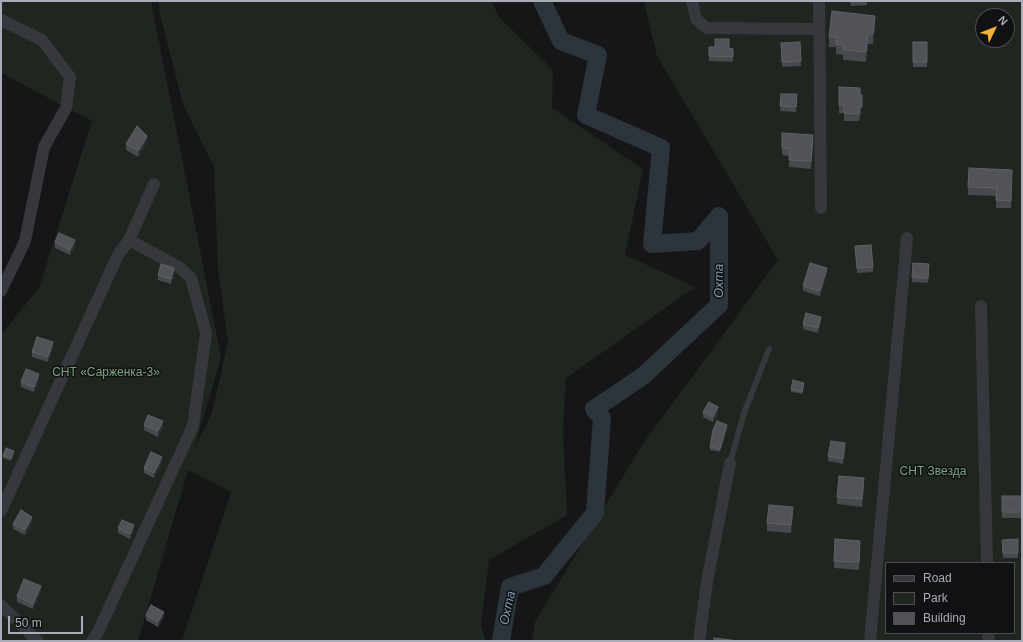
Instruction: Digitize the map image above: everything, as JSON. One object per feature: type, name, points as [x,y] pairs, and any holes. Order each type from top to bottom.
[{"type":"street","points":[[692,1],[696,19],[707,28],[819,29]]},
{"type":"street","points":[[819,1],[821,208]]},
{"type":"street","points":[[1,20],[42,40],[70,77],[66,108],[44,147],[25,241],[1,291]]},
{"type":"street","points":[[1,511],[5,489],[118,255],[129,240],[154,184]]},
{"type":"street","points":[[870,641],[907,238]]},
{"type":"street","points":[[92,641],[98,632],[193,426],[206,333],[191,278],[179,267],[129,240]]},
{"type":"street","points":[[981,306],[987,562]]},
{"type":"street","points":[[699,641],[706,582],[730,463]]},
{"type":"street","points":[[1,605],[38,641]]},
{"type":"lane","points":[[730,463],[744,414],[769,349]]},
{"type":"green space","name":"СНТ «Сарженка-3»","points":[[1,1],[151,1],[221,357],[194,450],[212,413],[228,342],[218,270],[214,167],[183,104],[160,15],[158,1],[492,1],[498,16],[553,70],[552,108],[643,169],[625,255],[695,287],[566,378],[563,430],[567,515],[489,560],[481,624],[485,641],[182,641],[231,492],[188,470],[138,641],[1,641],[1,335],[39,288],[92,121],[1,73]]},
{"type":"green space","name":"СНТ Звезда","points":[[644,1],[1022,1],[1022,641],[532,641],[535,622],[642,445],[778,260],[657,56]]},
{"type":"building","points":[[832,11],[875,16],[873,34],[868,34],[866,52],[843,50],[843,45],[836,44],[837,37],[829,37]]},
{"type":"building","points":[[715,39],[729,39],[729,48],[733,49],[733,57],[709,56],[709,47],[715,47]]},
{"type":"building","points":[[800,42],[801,61],[782,62],[781,43]]},
{"type":"building","points":[[913,42],[927,42],[927,62],[913,62]]},
{"type":"building","points":[[839,87],[860,88],[860,95],[862,95],[862,107],[860,107],[859,114],[844,113],[844,105],[839,105]]},
{"type":"building","points":[[781,94],[797,94],[796,107],[780,106]]},
{"type":"building","points":[[137,126],[147,136],[138,151],[126,144]]},
{"type":"building","points":[[782,133],[813,135],[811,161],[789,160],[790,148],[782,148]]},
{"type":"building","points":[[969,168],[1012,170],[1011,201],[996,200],[997,188],[968,187]]},
{"type":"building","points":[[59,233],[75,240],[70,250],[55,242]]},
{"type":"building","points":[[871,245],[873,267],[857,268],[855,246]]},
{"type":"building","points":[[810,263],[827,268],[820,291],[803,286]]},
{"type":"building","points":[[913,263],[929,264],[928,278],[912,277]]},
{"type":"building","points":[[161,264],[174,268],[171,279],[158,275]]},
{"type":"building","points":[[806,313],[821,317],[818,328],[803,324]]},
{"type":"building","points":[[37,337],[53,342],[48,357],[32,352]]},
{"type":"building","points":[[26,369],[39,374],[34,387],[21,382]]},
{"type":"building","points":[[793,380],[804,383],[802,392],[791,389]]},
{"type":"building","points":[[709,402],[718,407],[713,417],[703,412]]},
{"type":"building","points":[[148,415],[163,421],[158,431],[144,425]]},
{"type":"building","points":[[717,421],[727,425],[720,449],[710,447],[713,430]]},
{"type":"building","points":[[831,441],[845,443],[843,459],[828,456]]},
{"type":"building","points":[[6,448],[14,451],[11,458],[3,456]]},
{"type":"building","points":[[151,452],[162,457],[154,473],[144,468]]},
{"type":"building","points":[[839,476],[864,478],[862,499],[837,497]]},
{"type":"building","points":[[1002,496],[1022,496],[1022,512],[1002,512]]},
{"type":"building","points":[[769,505],[793,507],[791,525],[767,523]]},
{"type":"building","points":[[21,510],[32,517],[25,530],[13,524]]},
{"type":"building","points":[[122,520],[134,525],[130,534],[118,528]]},
{"type":"building","points":[[835,539],[860,541],[859,562],[834,561]]},
{"type":"building","points":[[1018,539],[1018,553],[1003,553],[1002,540]]},
{"type":"building","points":[[24,579],[41,586],[33,604],[17,596]]},
{"type":"building","points":[[151,605],[164,612],[158,622],[146,615]]},
{"type":"building","points":[[714,638],[732,640],[732,641],[714,641]]},
{"type":"waterway","name":"Охта","points":[[501,641],[510,587],[544,576],[595,513],[602,418],[594,409],[643,376],[719,305],[719,216],[698,241],[652,244],[661,148],[586,115],[598,55],[561,41],[542,1]]}]
